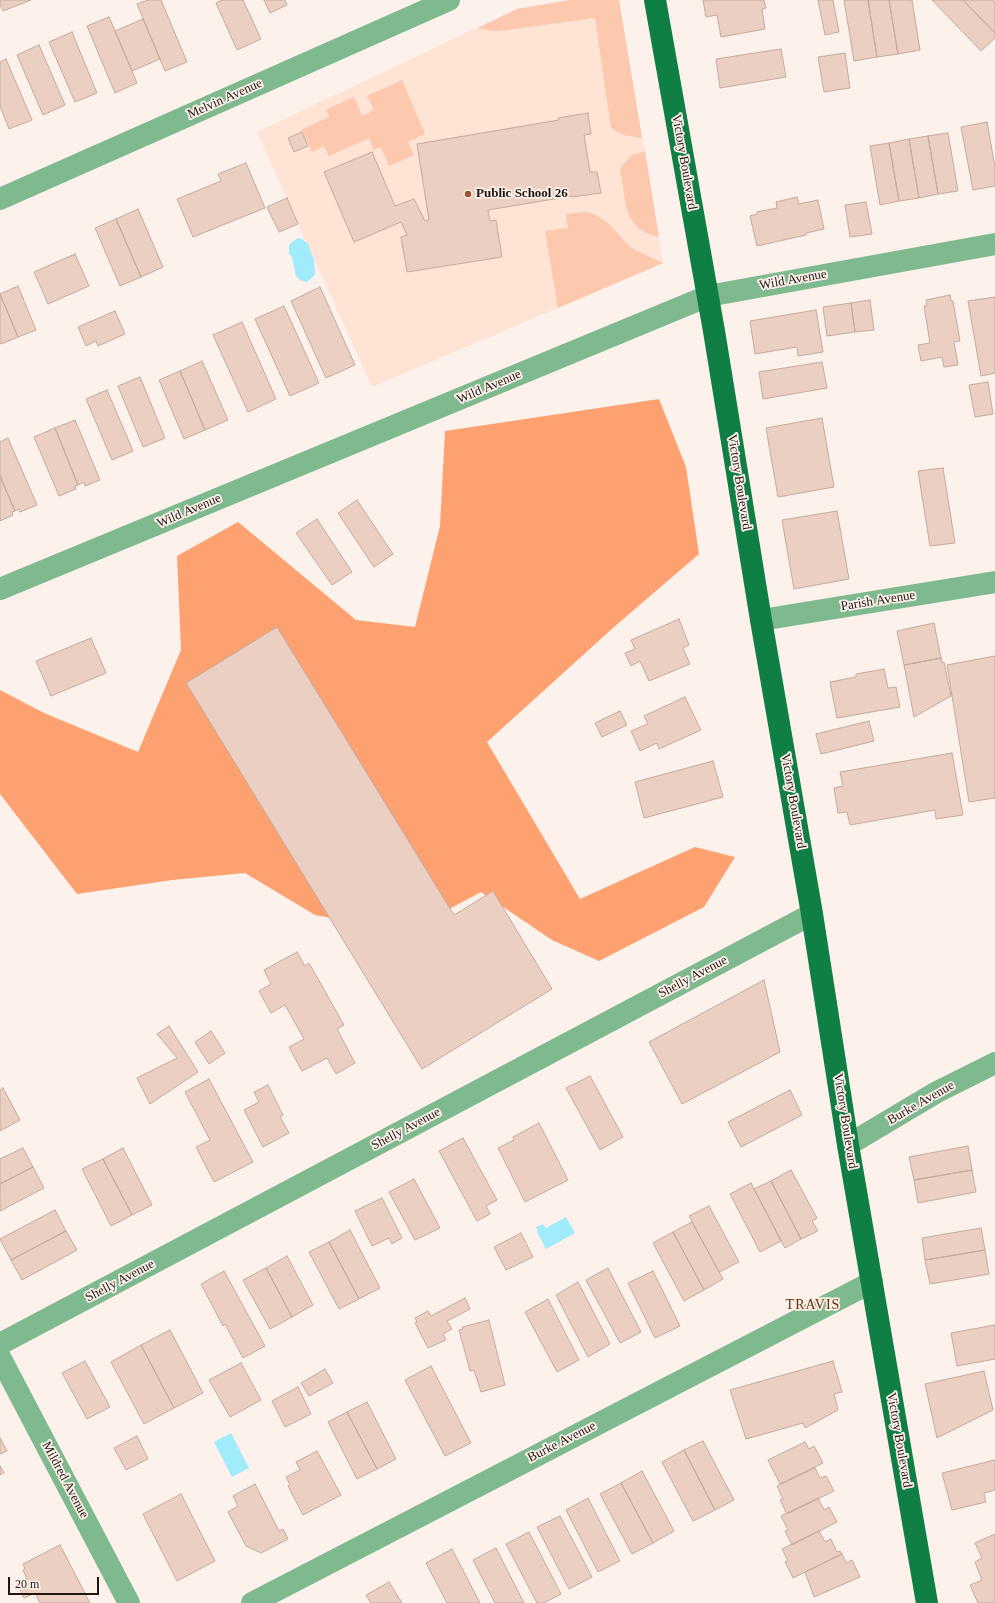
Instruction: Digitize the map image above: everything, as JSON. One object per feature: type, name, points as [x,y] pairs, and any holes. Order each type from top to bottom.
[{"type":"main road","name":"Victory Boulevard","points":[[655,0],[708,296],[761,620],[812,914],[848,1145],[927,1603]]},
{"type":"street","name":"Melvin Avenue","points":[[0,199],[449,0]]},
{"type":"street","name":"Wild Avenue","points":[[0,589],[708,296],[995,244]]},
{"type":"street","name":"Parish Avenue","points":[[761,620],[995,582]]},
{"type":"street","name":"Shelly Avenue","points":[[0,1344],[812,914]]},
{"type":"street","name":"Burke Avenue","points":[[848,1145],[937,1092],[995,1062]]},
{"type":"street","name":"Burke Avenue","points":[[252,1603],[872,1282]]},
{"type":"street","name":"Mildred Avenue","points":[[0,1358],[129,1603]]},
{"type":"shaded area","name":"Public School 26","points":[[570,0],[619,0],[663,263],[372,387],[257,132],[517,9]]},
{"type":"shaded area","points":[[570,0],[619,0],[642,138],[624,135],[611,128],[595,18],[499,31],[478,28],[517,9]]},
{"type":"shaded area","points":[[402,80],[425,134],[408,142],[414,155],[389,166],[381,147],[374,150],[369,138],[329,156],[324,146],[312,152],[302,129],[329,117],[326,110],[354,97],[362,116],[374,110],[367,96]]},
{"type":"shaded area","points":[[645,151],[659,237],[646,233],[638,228],[630,218],[626,207],[620,168],[632,155]]},
{"type":"shaded area","points":[[586,212],[596,215],[609,224],[631,248],[663,263],[558,308],[545,231],[568,228],[566,214]]},
{"type":"shaded area","points":[[659,399],[686,467],[699,554],[614,627],[487,742],[580,899],[695,847],[735,857],[704,907],[599,961],[552,940],[481,892],[406,932],[315,915],[245,873],[172,880],[77,894],[0,794],[0,690],[44,713],[138,752],[181,650],[177,556],[238,522],[356,620],[415,627],[440,526],[445,431]]},
{"type":"water","points":[[298,238],[302,239],[308,244],[314,260],[315,274],[307,282],[302,281],[296,276],[292,257],[289,254],[289,246]]},
{"type":"water","points":[[566,1217],[575,1233],[546,1249],[536,1227],[543,1224],[546,1228]]},
{"type":"water","points":[[231,1433],[249,1468],[232,1477],[214,1442]]},
{"type":"building","points":[[0,0],[31,0],[3,11],[0,5]]},
{"type":"building","points":[[148,0],[161,0],[187,62],[165,71],[137,4]]},
{"type":"building","points":[[222,0],[243,0],[261,39],[237,50],[216,3]]},
{"type":"building","points":[[264,0],[285,0],[287,5],[270,13]]},
{"type":"building","points":[[703,0],[764,0],[766,8],[762,9],[765,29],[721,37],[717,15],[706,17]]},
{"type":"building","points":[[818,0],[833,0],[839,32],[825,35]]},
{"type":"building","points":[[844,0],[868,0],[877,57],[854,61]]},
{"type":"building","points":[[868,0],[889,0],[898,54],[877,57]]},
{"type":"building","points":[[889,0],[912,0],[920,50],[898,54]]},
{"type":"building","points":[[932,0],[963,0],[995,33],[995,38],[981,51]]},
{"type":"building","points":[[963,0],[993,0],[995,2],[995,33]]},
{"type":"building","points":[[109,17],[137,83],[115,93],[87,26]]},
{"type":"building","points":[[143,19],[160,59],[132,71],[115,31]]},
{"type":"building","points":[[72,32],[97,93],[75,102],[49,42]]},
{"type":"building","points":[[39,45],[65,105],[43,115],[17,55]]},
{"type":"building","points":[[781,49],[786,77],[720,88],[716,59]]},
{"type":"building","points":[[845,53],[850,88],[824,92],[818,57]]},
{"type":"building","points":[[6,59],[32,120],[9,129],[0,106],[0,62]]},
{"type":"building","points":[[588,113],[591,134],[584,135],[590,172],[597,172],[601,193],[572,196],[488,210],[490,221],[496,220],[502,257],[407,272],[401,237],[407,235],[401,222],[354,242],[324,172],[372,152],[395,206],[414,199],[425,221],[429,220],[417,144],[559,120],[558,118]]},
{"type":"building","points":[[987,122],[995,167],[995,186],[973,190],[961,127]]},
{"type":"building","points":[[302,132],[308,146],[294,152],[288,138]]},
{"type":"building","points":[[948,133],[958,191],[938,194],[928,136]]},
{"type":"building","points":[[928,136],[938,194],[919,198],[909,139]]},
{"type":"building","points":[[909,139],[919,198],[899,201],[889,143]]},
{"type":"building","points":[[889,143],[899,201],[880,205],[870,146]]},
{"type":"building","points":[[246,163],[265,208],[193,237],[177,199],[221,181],[218,174]]},
{"type":"building","points":[[797,197],[799,204],[818,200],[824,229],[806,233],[806,235],[757,246],[750,216],[757,214],[757,212],[777,208],[776,202]]},
{"type":"building","points":[[287,198],[298,224],[279,232],[267,207]]},
{"type":"building","points":[[866,202],[872,234],[850,237],[845,205]]},
{"type":"building","points":[[138,209],[163,267],[141,277],[116,219]]},
{"type":"building","points":[[116,219],[141,277],[120,286],[95,228]]},
{"type":"building","points":[[75,254],[89,286],[48,304],[34,272]]},
{"type":"building","points":[[18,286],[36,330],[18,337],[0,294]]},
{"type":"building","points":[[320,287],[355,365],[326,378],[291,301]]},
{"type":"building","points":[[0,294],[18,337],[1,344],[0,342]]},
{"type":"building","points":[[950,295],[951,301],[953,301],[960,341],[954,342],[958,365],[944,367],[942,357],[921,361],[918,345],[930,343],[924,306],[927,306],[926,300]]},
{"type":"building","points":[[995,297],[995,373],[981,376],[968,301]]},
{"type":"building","points":[[870,300],[874,330],[855,332],[851,303]]},
{"type":"building","points":[[851,303],[855,332],[827,336],[823,307]]},
{"type":"building","points":[[284,306],[319,383],[290,396],[255,319]]},
{"type":"building","points":[[816,310],[823,352],[798,356],[797,347],[755,354],[750,321]]},
{"type":"building","points":[[115,311],[125,334],[98,346],[96,341],[86,346],[78,327]]},
{"type":"building","points":[[242,322],[276,399],[248,412],[213,335]]},
{"type":"building","points":[[202,361],[228,420],[205,430],[180,371]]},
{"type":"building","points":[[822,362],[827,388],[763,399],[759,372]]},
{"type":"building","points":[[180,371],[205,430],[184,439],[159,380]]},
{"type":"building","points":[[140,377],[165,438],[143,447],[118,386]]},
{"type":"building","points":[[988,382],[993,414],[975,417],[969,385]]},
{"type":"building","points":[[107,390],[133,451],[112,460],[86,399]]},
{"type":"building","points":[[822,418],[834,487],[778,497],[766,428]]},
{"type":"building","points":[[75,420],[100,480],[85,486],[84,482],[78,485],[55,428]]},
{"type":"building","points":[[55,428],[78,485],[75,486],[76,489],[59,496],[34,437]]},
{"type":"building","points":[[8,438],[37,505],[20,512],[19,509],[15,511],[0,476],[0,442]]},
{"type":"building","points":[[943,468],[955,543],[930,546],[918,471]]},
{"type":"building","points":[[0,476],[15,511],[12,512],[13,515],[0,521]]},
{"type":"building","points":[[357,500],[393,554],[374,567],[338,513]]},
{"type":"building","points":[[837,511],[849,579],[794,589],[782,520]]},
{"type":"building","points":[[317,519],[352,572],[332,585],[296,533]]},
{"type":"building","points":[[679,619],[689,645],[683,648],[690,664],[649,681],[640,661],[631,666],[625,653],[635,649],[631,640]]},
{"type":"building","points":[[934,623],[941,658],[904,665],[897,631]]},
{"type":"building","points":[[277,627],[454,915],[493,891],[552,989],[422,1069],[186,683]]},
{"type":"building","points":[[91,638],[106,673],[51,696],[36,661]]},
{"type":"building","points":[[995,656],[995,798],[969,802],[947,665]]},
{"type":"building","points":[[941,658],[942,663],[944,662],[951,696],[914,717],[904,665]]},
{"type":"building","points":[[884,669],[888,688],[896,687],[900,707],[837,718],[830,682],[856,677],[856,674]]},
{"type":"building","points":[[685,697],[701,730],[659,749],[657,743],[640,751],[631,731],[648,724],[644,716]]},
{"type":"building","points":[[620,711],[627,725],[602,737],[595,723]]},
{"type":"building","points":[[869,721],[874,741],[821,754],[816,734]]},
{"type":"building","points":[[952,753],[963,815],[936,819],[935,810],[850,825],[847,812],[838,813],[834,788],[843,786],[840,772]]},
{"type":"building","points":[[713,761],[723,797],[644,818],[635,782]]},
{"type":"building","points":[[297,952],[305,966],[309,963],[344,1025],[337,1029],[355,1063],[336,1074],[327,1058],[302,1071],[289,1047],[304,1039],[285,1005],[271,1013],[259,991],[271,984],[264,970]]},
{"type":"building","points":[[764,980],[780,1052],[682,1104],[649,1042]]},
{"type":"building","points":[[169,1026],[198,1072],[150,1104],[137,1078],[177,1058],[157,1034]]},
{"type":"building","points":[[211,1031],[225,1053],[209,1064],[195,1042]]},
{"type":"building","points":[[590,1076],[623,1137],[600,1150],[566,1088]]},
{"type":"building","points":[[209,1079],[253,1162],[214,1182],[196,1147],[210,1140],[185,1092]]},
{"type":"building","points":[[268,1085],[283,1115],[280,1117],[289,1133],[263,1147],[244,1110],[259,1102],[254,1092]]},
{"type":"building","points":[[3,1088],[20,1120],[0,1131],[0,1090]]},
{"type":"building","points":[[790,1090],[802,1115],[741,1147],[728,1122]]},
{"type":"building","points":[[539,1123],[568,1180],[525,1202],[498,1148],[514,1140],[513,1137]]},
{"type":"building","points":[[463,1138],[497,1200],[486,1206],[490,1214],[477,1221],[439,1151]]},
{"type":"building","points":[[968,1146],[972,1170],[914,1180],[909,1157]]},
{"type":"building","points":[[23,1148],[33,1167],[0,1184],[0,1159]]},
{"type":"building","points":[[123,1148],[152,1205],[132,1215],[103,1159]]},
{"type":"building","points":[[103,1159],[132,1215],[111,1226],[82,1169]]},
{"type":"building","points":[[33,1167],[44,1188],[0,1211],[0,1184]]},
{"type":"building","points":[[791,1170],[817,1218],[812,1221],[818,1231],[801,1239],[771,1181]]},
{"type":"building","points":[[972,1170],[976,1192],[918,1203],[914,1180]]},
{"type":"building","points":[[414,1179],[440,1228],[415,1240],[389,1192]]},
{"type":"building","points":[[771,1181],[801,1239],[785,1248],[754,1189]]},
{"type":"building","points":[[751,1183],[781,1241],[760,1252],[730,1194]]},
{"type":"building","points":[[382,1198],[402,1238],[392,1244],[389,1238],[372,1246],[355,1211]]},
{"type":"building","points":[[709,1206],[739,1262],[719,1272],[689,1216]]},
{"type":"building","points":[[55,1210],[66,1231],[11,1260],[0,1239]]},
{"type":"building","points":[[692,1222],[723,1279],[704,1290],[673,1232]]},
{"type":"building","points":[[981,1228],[985,1250],[925,1260],[922,1238]]},
{"type":"building","points":[[350,1230],[380,1288],[359,1299],[329,1242]]},
{"type":"building","points":[[66,1231],[77,1250],[22,1280],[11,1260]]},
{"type":"building","points":[[673,1232],[704,1290],[684,1301],[653,1243]]},
{"type":"building","points":[[521,1233],[533,1257],[506,1270],[494,1247]]},
{"type":"building","points":[[329,1242],[359,1299],[339,1309],[309,1252]]},
{"type":"building","points":[[985,1250],[989,1274],[930,1284],[925,1260]]},
{"type":"building","points":[[287,1256],[313,1305],[292,1317],[266,1268]]},
{"type":"building","points":[[266,1268],[292,1317],[270,1329],[243,1280]]},
{"type":"building","points":[[608,1268],[641,1332],[620,1343],[586,1280]]},
{"type":"building","points":[[224,1271],[265,1346],[243,1358],[225,1324],[223,1326],[201,1284]]},
{"type":"building","points":[[653,1271],[680,1326],[655,1338],[628,1283]]},
{"type":"building","points":[[578,1282],[610,1344],[588,1357],[556,1295]]},
{"type":"building","points":[[465,1298],[470,1309],[447,1321],[452,1329],[443,1334],[446,1340],[428,1348],[415,1323],[417,1322],[415,1318],[428,1311],[431,1316]]},
{"type":"building","points":[[548,1299],[579,1360],[557,1372],[525,1312]]},
{"type":"building","points":[[489,1320],[505,1385],[481,1392],[474,1370],[470,1371],[459,1330],[463,1329],[462,1327]]},
{"type":"building","points":[[995,1325],[995,1359],[957,1366],[951,1333]]},
{"type":"building","points":[[170,1330],[203,1393],[174,1408],[141,1345]]},
{"type":"building","points":[[141,1345],[174,1408],[144,1424],[111,1362]]},
{"type":"building","points":[[85,1361],[110,1407],[87,1419],[62,1373]]},
{"type":"building","points":[[833,1361],[842,1392],[834,1394],[838,1410],[805,1428],[803,1423],[746,1439],[730,1390]]},
{"type":"building","points":[[241,1363],[261,1400],[230,1417],[209,1380]]},
{"type":"building","points":[[431,1366],[471,1443],[445,1456],[405,1380]]},
{"type":"building","points":[[325,1369],[333,1383],[309,1396],[301,1383]]},
{"type":"building","points":[[984,1371],[993,1410],[937,1438],[925,1384]]},
{"type":"building","points":[[298,1387],[311,1414],[285,1427],[272,1401]]},
{"type":"building","points":[[367,1402],[396,1459],[377,1469],[347,1412]]},
{"type":"building","points":[[347,1412],[377,1469],[357,1479],[328,1422]]},
{"type":"building","points":[[137,1436],[148,1459],[126,1470],[114,1448]]},
{"type":"building","points":[[0,1438],[7,1451],[0,1454]]},
{"type":"building","points":[[703,1441],[734,1500],[715,1510],[684,1450]]},
{"type":"building","points":[[805,1442],[809,1449],[814,1446],[823,1463],[780,1484],[768,1460]]},
{"type":"building","points":[[684,1450],[715,1510],[693,1521],[662,1462]]},
{"type":"building","points":[[317,1451],[341,1495],[303,1515],[288,1486],[290,1485],[286,1477],[300,1470],[296,1462]]},
{"type":"building","points":[[995,1460],[995,1490],[984,1493],[986,1502],[952,1510],[942,1473]]},
{"type":"building","points":[[0,1466],[4,1473],[0,1475]]},
{"type":"building","points":[[815,1468],[820,1478],[826,1476],[834,1491],[787,1514],[780,1500],[783,1499],[777,1486]]},
{"type":"building","points":[[642,1471],[674,1531],[653,1543],[621,1483]]},
{"type":"building","points":[[621,1483],[653,1543],[632,1554],[600,1494]]},
{"type":"building","points":[[255,1484],[279,1531],[283,1529],[288,1539],[261,1553],[246,1546],[228,1512],[238,1506],[233,1496]]},
{"type":"building","points":[[181,1494],[215,1561],[177,1581],[143,1514]]},
{"type":"building","points":[[588,1498],[620,1561],[598,1572],[566,1510]]},
{"type":"building","points":[[818,1498],[824,1510],[829,1507],[837,1522],[792,1545],[785,1531],[788,1530],[781,1516]]},
{"type":"building","points":[[560,1516],[592,1577],[569,1589],[537,1527]]},
{"type":"building","points":[[819,1531],[825,1542],[831,1539],[837,1552],[840,1551],[842,1554],[793,1578],[785,1562],[788,1561],[782,1549]]},
{"type":"building","points":[[529,1532],[561,1594],[544,1603],[537,1603],[506,1544]]},
{"type":"building","points":[[995,1534],[995,1603],[978,1603],[970,1585],[982,1580],[975,1562],[982,1558],[975,1543]]},
{"type":"building","points":[[60,1545],[90,1603],[40,1603],[35,1593],[24,1598],[17,1584],[27,1579],[23,1570],[25,1569],[23,1564]]},
{"type":"building","points":[[496,1548],[524,1603],[495,1603],[473,1560]]},
{"type":"building","points":[[452,1549],[480,1603],[447,1603],[426,1563]]},
{"type":"building","points":[[842,1554],[846,1563],[852,1560],[860,1577],[814,1597],[805,1572]]},
{"type":"building","points":[[389,1582],[402,1603],[371,1603],[366,1595]]},
{"type":"place","name":"Public School 26","points":[[468,194]]},
{"type":"district","name":"TRAVIS","points":[[813,1305]]}]
